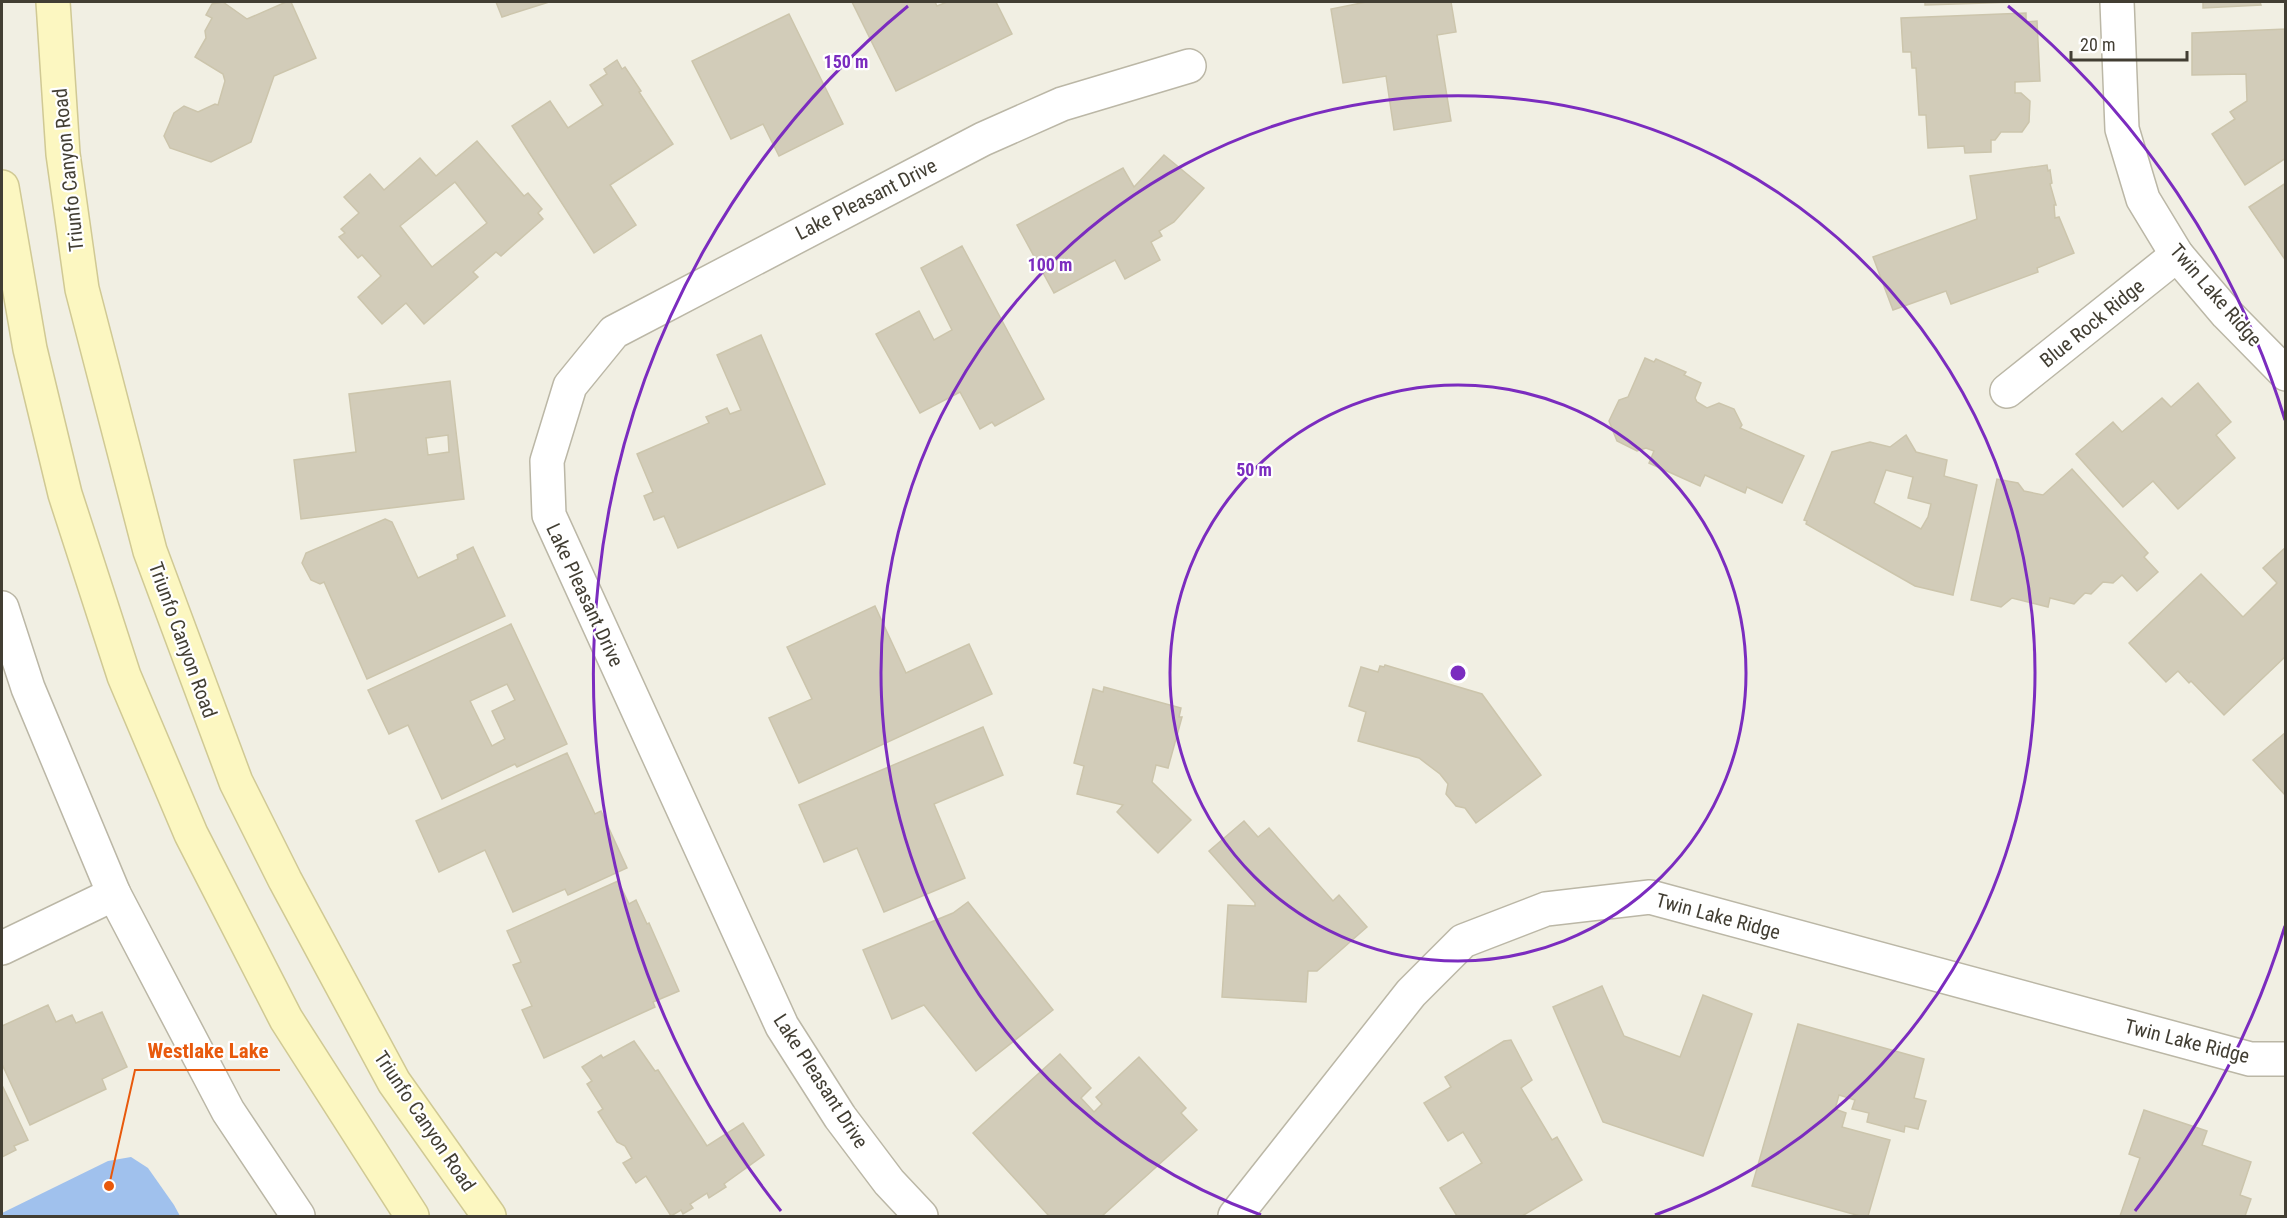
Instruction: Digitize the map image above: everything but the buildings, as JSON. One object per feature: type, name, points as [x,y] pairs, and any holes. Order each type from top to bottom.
[{"type":"street","name":"Triunfo Canyon Road","points":[[53,2],[63,154],[82,289],[150,552],[236,782],[285,880],[394,1082],[489,1216]]},
{"type":"street","name":"Twin Lake Ridge","points":[[2117,2],[2122,129],[2144,199],[2177,255],[2227,314],[2286,374]]},
{"type":"street","name":"Lake Pleasant Drive","points":[[921,1216],[889,1182],[840,1117],[782,1026],[549,514],[547,461],[570,386],[614,332],[983,139],[1062,104],[1189,66]]},
{"type":"street","points":[[2,187],[30,349],[65,494],[124,676],[191,834],[286,1019],[412,1216]]},
{"type":"street","name":"Blue Rock Ridge","points":[[2007,391],[2177,255]]},
{"type":"street","points":[[2,608],[28,688],[114,894],[228,1111],[298,1216]]},
{"type":"street","points":[[2,948],[114,894]]},
{"type":"street","name":"Twin Lake Ridge","points":[[1235,1216],[1410,993],[1463,940],[1546,909],[1650,897],[2250,1059],[2286,1059]]},
{"type":"water","points":[[131,1157],[148,1168],[180,1216],[2,1216],[2,1213],[108,1161]]},
{"type":"place","name":"Westlake Lake","points":[[109,1186]]}]
